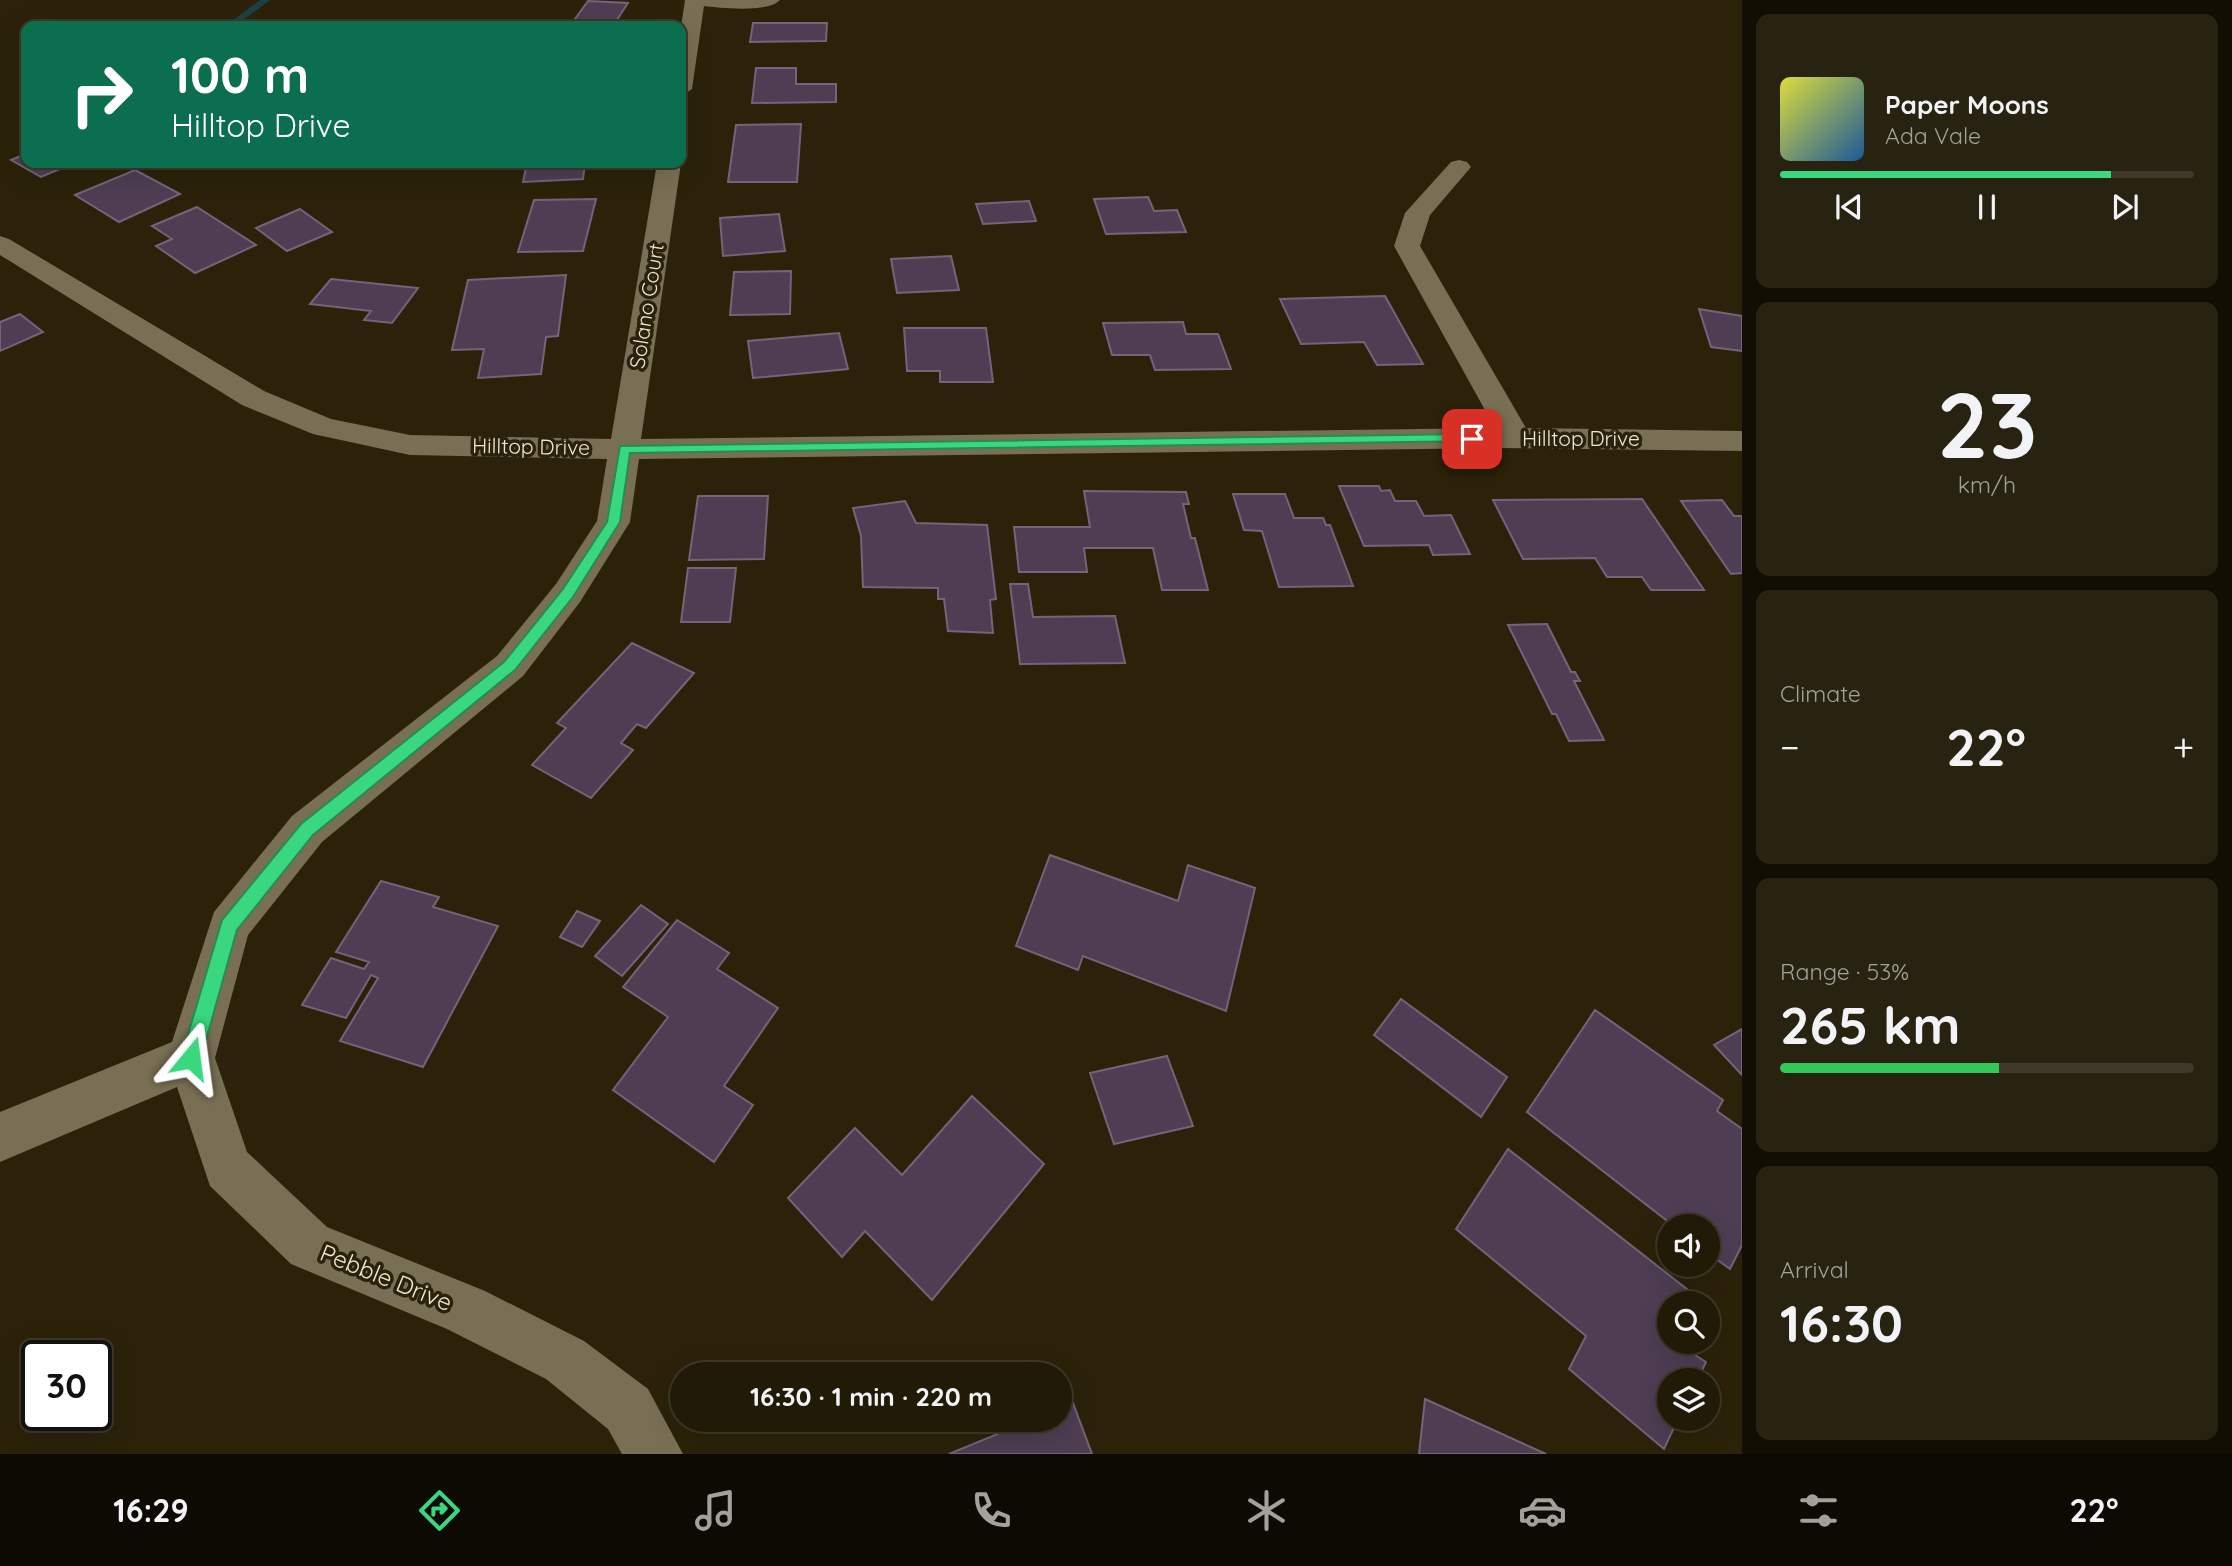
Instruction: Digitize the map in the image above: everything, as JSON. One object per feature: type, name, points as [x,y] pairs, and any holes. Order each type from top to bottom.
[{"type":"street","points":[[686,59],[696,0],[735,3],[769,0]]},
{"type":"street","points":[[1459,167],[1418,213],[1407,246],[1516,438]]},
{"type":"street","name":"Solano Court","points":[[624,449],[668,168]]},
{"type":"street","name":"Hilltop Drive","points":[[0,244],[253,398],[324,427],[410,445],[624,449],[1516,438],[1742,441]]},
{"type":"street","points":[[0,1136],[191,1058],[229,926],[307,829],[510,666],[568,593],[614,522],[624,449]]},
{"type":"street","name":"Pebble Drive","points":[[191,1058],[228,1168],[309,1246],[466,1310],[565,1360],[628,1409],[654,1454]]},
{"type":"building","points":[[588,1],[628,3],[616,21],[574,21]]},
{"type":"building","points":[[753,23],[827,23],[826,41],[750,42]]},
{"type":"building","points":[[756,68],[796,68],[796,84],[836,84],[836,102],[752,103]]},
{"type":"building","points":[[801,124],[797,182],[728,182],[736,125]]},
{"type":"building","points":[[21,156],[21,166],[11,160]]},
{"type":"building","points":[[25,168],[62,168],[41,177]]},
{"type":"building","points":[[526,168],[584,168],[583,179],[523,182]]},
{"type":"building","points":[[135,170],[180,194],[119,222],[75,195]]},
{"type":"building","points":[[1148,197],[1154,211],[1177,210],[1186,232],[1106,234],[1094,199]]},
{"type":"building","points":[[596,199],[583,251],[518,252],[534,200]]},
{"type":"building","points":[[1029,201],[1036,221],[983,224],[976,204]]},
{"type":"building","points":[[197,207],[256,245],[195,273],[156,246],[172,239],[152,226]]},
{"type":"building","points":[[300,209],[332,232],[287,251],[256,228]]},
{"type":"building","points":[[779,214],[785,251],[723,256],[720,218]]},
{"type":"building","points":[[951,256],[959,290],[897,293],[891,259]]},
{"type":"building","points":[[791,271],[790,314],[730,315],[734,272]]},
{"type":"building","points":[[566,275],[558,336],[546,337],[541,374],[478,378],[484,349],[452,350],[468,280]]},
{"type":"building","points":[[331,279],[418,288],[392,323],[364,320],[371,311],[310,304]]},
{"type":"building","points":[[1385,296],[1423,364],[1377,365],[1364,342],[1301,344],[1280,299]]},
{"type":"building","points":[[1699,309],[1742,316],[1742,351],[1711,347]]},
{"type":"building","points":[[20,314],[43,332],[0,351],[0,322]]},
{"type":"building","points":[[1183,322],[1186,334],[1218,334],[1231,369],[1155,370],[1150,355],[1112,355],[1103,323]]},
{"type":"building","points":[[904,328],[986,328],[993,382],[940,382],[940,371],[907,371]]},
{"type":"building","points":[[839,333],[848,369],[753,378],[748,341]]},
{"type":"building","points":[[1339,486],[1379,486],[1381,491],[1390,490],[1395,501],[1416,501],[1424,516],[1451,515],[1470,554],[1433,555],[1429,545],[1364,546]]},
{"type":"building","points":[[1084,491],[1186,492],[1189,504],[1183,504],[1208,590],[1162,590],[1153,548],[1084,548],[1087,572],[1019,572],[1014,527],[1090,527]]},
{"type":"building","points":[[1233,494],[1285,494],[1294,518],[1323,518],[1326,525],[1330,525],[1353,586],[1279,587],[1262,531],[1244,530]]},
{"type":"building","points":[[698,496],[768,496],[764,559],[689,560]]},
{"type":"building","points":[[1642,499],[1704,590],[1651,590],[1642,577],[1607,577],[1595,558],[1523,559],[1493,500]]},
{"type":"building","points":[[1722,500],[1734,516],[1742,516],[1742,573],[1731,574],[1681,501]]},
{"type":"building","points":[[905,501],[916,523],[987,525],[996,599],[990,600],[993,633],[948,631],[944,599],[938,599],[938,588],[863,587],[861,536],[853,508]]},
{"type":"building","points":[[688,568],[736,568],[730,622],[681,622]]},
{"type":"building","points":[[1010,584],[1028,584],[1033,617],[1115,616],[1125,663],[1020,664]]},
{"type":"building","points":[[1547,624],[1571,672],[1575,672],[1580,681],[1574,681],[1604,740],[1569,741],[1556,714],[1552,714],[1508,625]]},
{"type":"building","points":[[632,643],[694,673],[646,728],[637,724],[621,743],[633,750],[591,798],[532,765],[566,728],[557,723]]},
{"type":"building","points":[[1050,855],[1178,901],[1188,865],[1255,888],[1226,1011],[1083,956],[1078,970],[1016,946]]},
{"type":"building","points":[[381,881],[439,897],[433,907],[498,926],[423,1067],[340,1041],[378,978],[371,975],[346,1018],[302,1005],[331,958],[364,969],[369,962],[336,952]]},
{"type":"building","points":[[641,905],[668,924],[622,976],[595,956]]},
{"type":"building","points":[[577,911],[600,921],[582,947],[560,937]]},
{"type":"building","points":[[677,920],[729,953],[717,969],[778,1008],[724,1086],[753,1105],[714,1162],[613,1090],[668,1017],[623,987]]},
{"type":"building","points":[[1401,999],[1507,1077],[1481,1117],[1374,1035]]},
{"type":"building","points":[[1595,1010],[1723,1100],[1717,1111],[1742,1129],[1742,1245],[1730,1269],[1720,1262],[1720,1214],[1658,1214],[1527,1112]]},
{"type":"building","points":[[1742,1029],[1742,1075],[1714,1045]]},
{"type":"building","points":[[1167,1056],[1193,1126],[1114,1144],[1090,1073]]},
{"type":"building","points":[[972,1096],[1044,1164],[932,1300],[865,1231],[842,1257],[788,1198],[855,1128],[902,1175]]},
{"type":"building","points":[[1508,1149],[1657,1266],[1657,1277],[1672,1277],[1689,1291],[1657,1291],[1657,1354],[1695,1354],[1706,1362],[1703,1368],[1657,1368],[1657,1431],[1672,1431],[1664,1449],[1569,1369],[1586,1336],[1456,1229]]},
{"type":"building","points":[[1425,1399],[1546,1454],[1419,1454]]},
{"type":"building","points":[[1072,1403],[1092,1454],[949,1454],[1002,1432],[1072,1432]]},
{"type":"waterway","points":[[236,21],[266,0]]},
{"type":"route","points":[[191,1058],[229,926],[307,829],[510,666],[568,593],[614,522],[624,449],[1472,439]]}]
